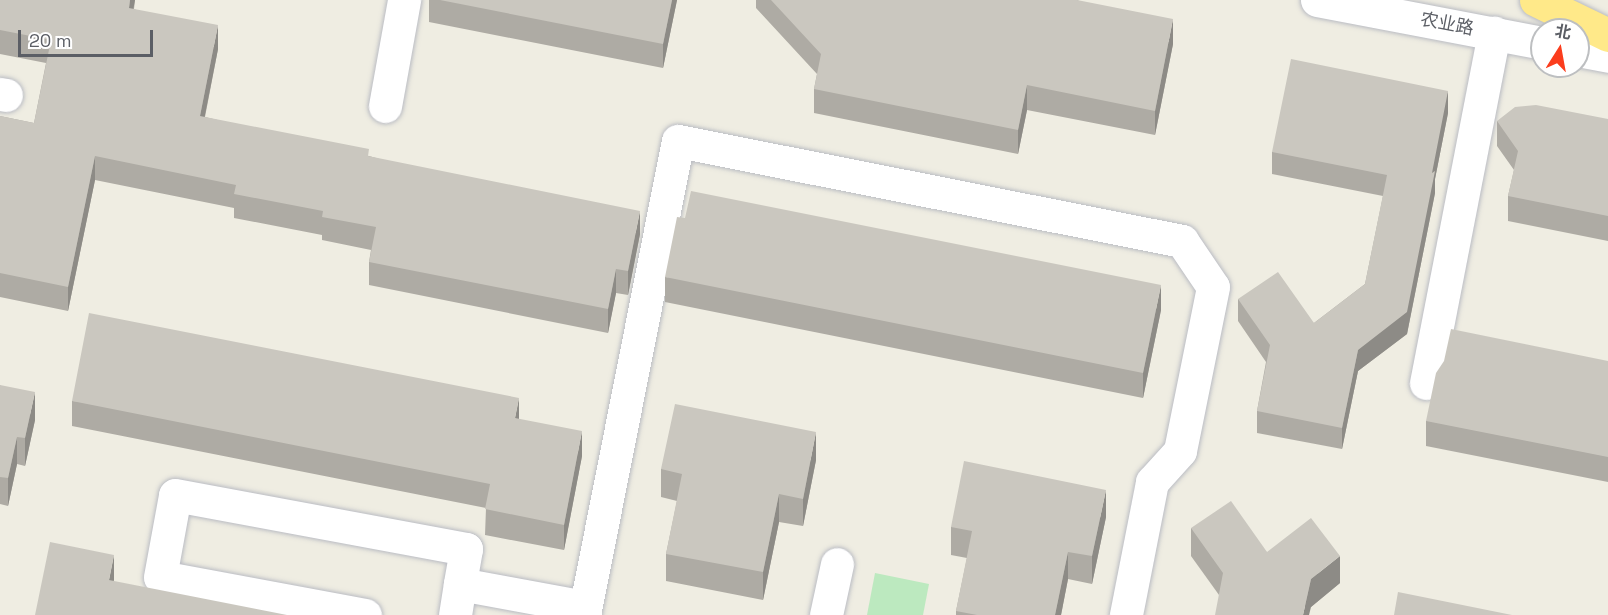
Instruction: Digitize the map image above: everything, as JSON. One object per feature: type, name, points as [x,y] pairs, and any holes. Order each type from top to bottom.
[{"type":"highway","points":[[1536,0],[1608,35]]},
{"type":"highway","points":[[1563,0],[1608,9]]},
{"type":"street","points":[[385,106],[404,0]]},
{"type":"street","name":"农业路","points":[[1317,0],[1530,40]]},
{"type":"street","points":[[1426,383],[1494,33]]},
{"type":"street","points":[[1590,52],[1608,56]]},
{"type":"street","points":[[365,615],[160,577],[175,495],[466,549],[458,599],[584,611],[678,141],[1182,241],[1213,287],[1180,451],[1152,482],[1126,615]]},
{"type":"street","points":[[826,615],[837,564]]},
{"type":"green space","points":[[875,573],[929,584],[923,615],[867,615]]},
{"type":"building","points":[[0,0],[130,0],[129,8],[218,25],[200,116],[369,149],[368,156],[640,211],[628,271],[616,269],[608,309],[369,262],[376,227],[322,217],[323,211],[234,194],[236,185],[95,156],[68,287],[0,273],[0,116],[34,123],[51,40],[0,30]]},
{"type":"building","points":[[440,0],[672,0],[663,44]]},
{"type":"building","points":[[771,0],[1077,0],[1173,19],[1155,111],[1027,85],[1018,130],[814,89],[821,54]]},
{"type":"building","points":[[1291,59],[1448,91],[1432,173],[1435,171],[1407,312],[1358,350],[1342,428],[1257,411],[1270,345],[1238,299],[1278,272],[1314,323],[1365,284],[1387,175],[1272,152]]},
{"type":"building","points":[[1536,105],[1608,119],[1608,216],[1508,196],[1518,151],[1497,121],[1515,107]]},
{"type":"building","points":[[691,191],[1161,285],[1143,373],[665,277],[677,217],[685,218]]},
{"type":"building","points":[[89,313],[519,398],[515,418],[582,431],[564,525],[485,509],[490,484],[72,401]]},
{"type":"building","points":[[1451,329],[1608,361],[1608,457],[1426,421],[1436,373],[1444,361]]},
{"type":"building","points":[[0,385],[35,392],[25,438],[17,437],[8,478],[0,477]]},
{"type":"building","points":[[675,404],[816,432],[803,499],[779,494],[763,572],[666,554],[682,474],[661,469]]},
{"type":"building","points":[[964,461],[1106,490],[1092,556],[1068,552],[1055,615],[977,615],[956,611],[972,531],[951,527]]},
{"type":"building","points":[[1231,501],[1267,552],[1311,518],[1340,556],[1311,579],[1303,615],[1215,615],[1223,573],[1191,528]]},
{"type":"building","points":[[50,542],[114,555],[109,580],[287,615],[35,615]]},
{"type":"building","points":[[1398,592],[1512,615],[1394,615]]}]
